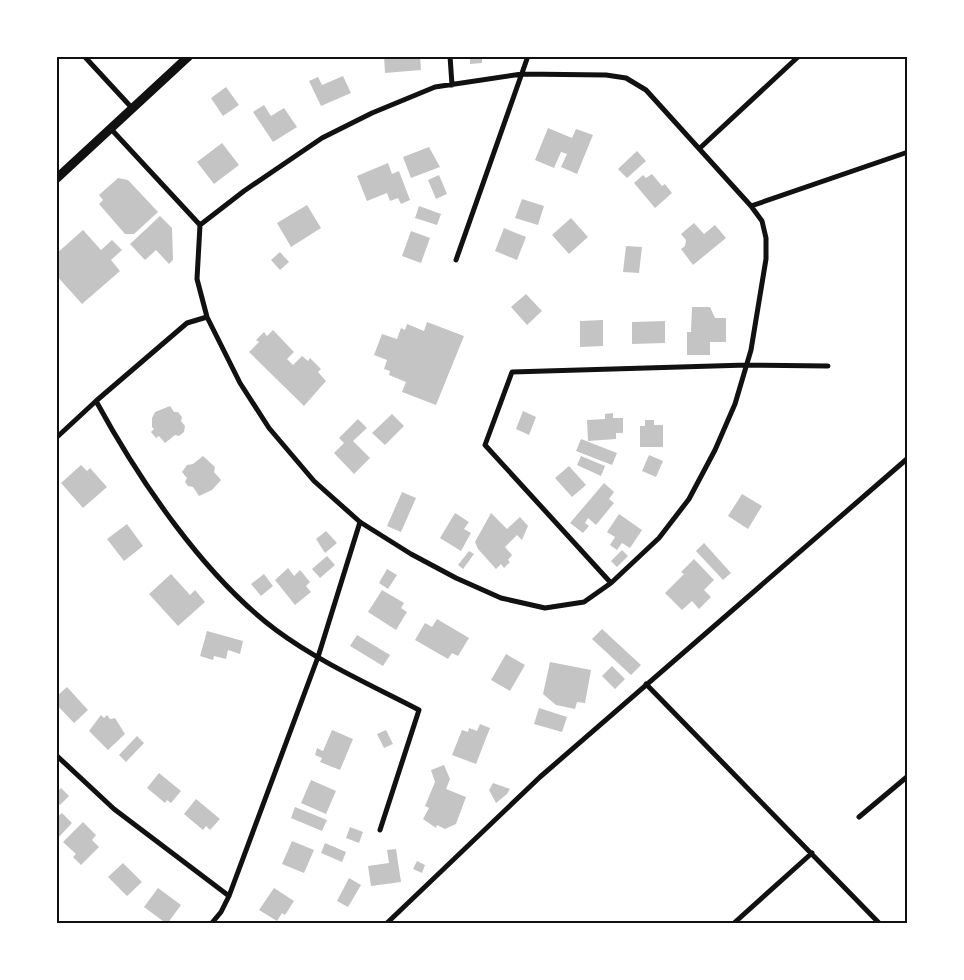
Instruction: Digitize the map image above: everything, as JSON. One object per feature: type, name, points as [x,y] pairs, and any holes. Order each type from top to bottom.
[{"type":"street","points":[[84,56],[132,108]]},
{"type":"street","points":[[56,179],[190,56]]},
{"type":"street","points":[[450,56],[452,85]]},
{"type":"street","points":[[456,260],[528,56]]},
{"type":"street","points":[[700,148],[799,56]]},
{"type":"street","points":[[111,129],[200,225],[197,279],[207,317],[240,383],[269,428],[314,481],[360,522],[441,570],[501,598],[545,608],[584,602],[611,583],[659,538],[689,499],[715,450],[735,404],[748,365],[766,245],[762,221],[751,206],[646,90],[626,78],[606,75],[522,74],[435,87],[322,138],[244,191],[200,225]]},
{"type":"street","points":[[751,206],[908,152]]},
{"type":"street","points":[[56,438],[187,323],[207,317]]},
{"type":"street","points":[[611,583],[485,445],[512,372],[748,365],[828,366]]},
{"type":"street","points":[[96,401],[123,451],[154,495],[222,581],[276,630],[318,657],[419,710],[380,830]]},
{"type":"street","points":[[386,924],[540,777],[908,458]]},
{"type":"street","points":[[211,924],[221,912],[229,896],[318,657],[360,522]]},
{"type":"street","points":[[646,684],[880,924]]},
{"type":"street","points":[[56,755],[114,808],[229,896]]},
{"type":"street","points":[[859,817],[908,776]]},
{"type":"street","points":[[733,924],[812,854]]},
{"type":"building","points":[[384,56],[420,56],[421,70],[385,73]]},
{"type":"building","points":[[470,56],[482,56],[482,63],[470,64]]},
{"type":"building","points":[[343,76],[351,93],[321,106],[309,81],[318,77],[322,85]]},
{"type":"building","points":[[226,87],[239,105],[223,116],[211,98]]},
{"type":"building","points":[[264,105],[271,116],[284,108],[297,127],[273,142],[253,112]]},
{"type":"building","points":[[548,128],[572,138],[576,129],[593,135],[577,174],[561,167],[567,154],[561,152],[554,168],[535,160]]},
{"type":"building","points":[[222,143],[239,165],[214,184],[197,162]]},
{"type":"building","points":[[429,147],[440,167],[411,178],[403,157]]},
{"type":"building","points":[[637,151],[646,161],[627,178],[618,169]]},
{"type":"building","points":[[388,163],[392,174],[399,171],[410,200],[401,204],[398,198],[390,201],[387,193],[367,201],[357,176]]},
{"type":"building","points":[[652,174],[662,186],[665,184],[672,193],[655,208],[634,183],[643,175],[646,178]]},
{"type":"building","points":[[439,175],[447,194],[436,199],[428,180]]},
{"type":"building","points":[[118,178],[128,180],[158,212],[134,234],[125,234],[99,204],[103,200],[99,195]]},
{"type":"building","points":[[522,199],[544,206],[538,225],[515,218]]},
{"type":"building","points":[[307,205],[321,228],[291,247],[277,223]]},
{"type":"building","points":[[419,206],[441,214],[437,225],[415,218]]},
{"type":"building","points":[[160,216],[172,228],[173,260],[169,264],[156,250],[145,260],[130,244]]},
{"type":"building","points":[[571,218],[588,237],[569,254],[552,235]]},
{"type":"building","points":[[694,223],[704,234],[715,225],[726,238],[693,265],[681,249],[685,246],[686,240],[681,234]]},
{"type":"building","points":[[504,228],[526,237],[517,260],[495,251]]},
{"type":"building","points":[[83,230],[101,250],[112,240],[122,250],[111,260],[120,271],[82,304],[56,275],[56,254]]},
{"type":"building","points":[[411,231],[430,238],[421,263],[402,256]]},
{"type":"building","points":[[626,246],[642,247],[639,273],[623,272]]},
{"type":"building","points":[[280,252],[289,262],[280,270],[271,260]]},
{"type":"building","points":[[526,294],[542,311],[527,325],[511,307]]},
{"type":"building","points":[[692,307],[710,307],[715,318],[726,318],[726,342],[710,342],[710,355],[687,355],[687,332],[691,332]]},
{"type":"building","points":[[603,320],[603,346],[580,347],[580,321]]},
{"type":"building","points":[[665,321],[665,343],[632,344],[632,322]]},
{"type":"building","points":[[427,322],[464,336],[436,405],[402,392],[406,382],[389,375],[390,371],[384,369],[387,360],[374,355],[382,334],[397,339],[401,328],[405,330],[407,324],[424,331]]},
{"type":"building","points":[[273,330],[294,352],[287,359],[293,365],[302,356],[308,361],[310,358],[321,369],[318,372],[326,381],[304,406],[249,352],[259,342],[256,340],[264,332],[267,336]]},
{"type":"building","points":[[170,406],[174,412],[178,412],[182,417],[181,421],[185,426],[184,432],[179,436],[175,435],[165,443],[159,436],[156,438],[151,432],[154,429],[152,427],[152,418],[155,412]]},
{"type":"building","points":[[523,411],[536,417],[529,435],[516,429]]},
{"type":"building","points":[[613,413],[613,418],[623,418],[623,433],[616,433],[616,439],[588,441],[587,420],[605,419],[605,414]]},
{"type":"building","points":[[392,414],[404,426],[385,445],[372,433]]},
{"type":"building","points":[[358,419],[367,428],[353,441],[370,458],[354,474],[334,453],[344,443],[339,438]]},
{"type":"building","points":[[645,420],[654,420],[654,425],[663,425],[663,447],[640,447],[640,426],[645,426]]},
{"type":"building","points":[[581,439],[617,453],[612,465],[576,451]]},
{"type":"building","points":[[649,455],[663,461],[656,477],[642,471]]},
{"type":"building","points":[[203,456],[215,467],[214,472],[221,480],[212,490],[199,496],[193,487],[188,486],[185,482],[187,478],[182,472],[187,465],[193,464]]},
{"type":"building","points":[[581,456],[605,466],[601,476],[577,465]]},
{"type":"building","points":[[81,465],[87,471],[90,468],[107,487],[83,508],[61,483]]},
{"type":"building","points":[[569,466],[586,485],[572,497],[555,478]]},
{"type":"building","points":[[604,483],[614,492],[609,499],[614,503],[596,525],[588,518],[585,523],[589,526],[583,533],[570,523]]},
{"type":"building","points":[[402,492],[416,498],[401,532],[387,526]]},
{"type":"building","points":[[742,494],[762,506],[748,529],[728,516]]},
{"type":"building","points":[[455,513],[469,522],[464,529],[471,533],[461,551],[440,538]]},
{"type":"building","points":[[491,513],[507,529],[520,517],[528,526],[522,540],[517,535],[505,547],[512,555],[508,560],[510,562],[504,568],[501,564],[496,569],[478,549],[475,542]]},
{"type":"building","points":[[619,514],[642,530],[630,548],[622,543],[617,550],[610,545],[615,537],[607,532]]},
{"type":"building","points":[[127,524],[143,546],[124,561],[107,539]]},
{"type":"building","points":[[326,531],[337,543],[325,553],[316,539]]},
{"type":"building","points":[[704,543],[731,573],[723,580],[696,551]]},
{"type":"building","points":[[622,550],[628,556],[617,567],[611,561]]},
{"type":"building","points":[[469,551],[474,554],[463,569],[458,565]]},
{"type":"building","points":[[327,556],[335,565],[320,578],[312,569]]},
{"type":"building","points":[[694,559],[714,580],[704,590],[711,597],[699,609],[692,601],[682,610],[665,593],[684,574],[681,572]]},
{"type":"building","points":[[288,568],[294,576],[300,570],[310,582],[306,586],[311,592],[295,605],[275,580]]},
{"type":"building","points":[[387,569],[397,575],[388,589],[379,583]]},
{"type":"building","points":[[171,574],[190,595],[195,590],[205,602],[178,626],[149,594]]},
{"type":"building","points":[[264,574],[273,586],[261,596],[251,584]]},
{"type":"building","points":[[382,590],[404,603],[401,608],[407,612],[396,630],[368,612]]},
{"type":"building","points":[[437,619],[469,638],[458,656],[452,653],[448,659],[415,640],[425,623],[432,627]]},
{"type":"building","points":[[602,629],[641,665],[631,675],[592,639]]},
{"type":"building","points":[[207,631],[243,641],[240,654],[228,650],[226,659],[214,656],[213,660],[200,656]]},
{"type":"building","points":[[357,635],[390,655],[383,666],[350,646]]},
{"type":"building","points":[[506,654],[525,665],[510,691],[491,680]]},
{"type":"building","points":[[550,662],[591,670],[585,703],[577,702],[575,709],[556,705],[543,694]]},
{"type":"building","points":[[612,666],[625,679],[615,689],[602,676]]},
{"type":"building","points":[[67,687],[88,710],[74,723],[56,704],[56,697]]},
{"type":"building","points":[[539,708],[567,717],[562,732],[534,724]]},
{"type":"building","points":[[101,715],[104,718],[107,715],[110,719],[115,718],[125,734],[108,750],[89,731]]},
{"type":"building","points":[[480,724],[490,728],[476,764],[452,755],[462,730],[468,732],[469,728],[477,731]]},
{"type":"building","points":[[332,730],[353,739],[340,770],[320,762],[322,758],[315,755],[317,748],[323,751]]},
{"type":"building","points":[[386,730],[393,744],[384,748],[377,734]]},
{"type":"building","points":[[137,736],[144,743],[126,762],[119,755]]},
{"type":"building","points":[[444,765],[450,779],[446,789],[466,797],[456,824],[445,829],[437,825],[436,828],[423,819],[429,808],[425,806],[435,782],[431,770]]},
{"type":"building","points":[[159,773],[181,791],[171,803],[167,800],[165,803],[147,788]]},
{"type":"building","points":[[311,780],[336,791],[326,814],[301,803]]},
{"type":"building","points":[[493,783],[510,789],[496,803],[489,790]]},
{"type":"building","points":[[61,788],[69,796],[60,805],[56,801],[56,793]]},
{"type":"building","points":[[196,799],[220,819],[210,830],[206,826],[203,830],[184,814]]},
{"type":"building","points":[[295,807],[327,820],[322,831],[291,818]]},
{"type":"building","points":[[62,813],[72,823],[58,838],[56,818]]},
{"type":"building","points":[[83,822],[96,835],[92,840],[99,847],[81,865],[73,857],[76,854],[63,842]]},
{"type":"building","points":[[350,827],[363,832],[359,843],[346,838]]},
{"type":"building","points":[[292,841],[314,850],[304,873],[282,864]]},
{"type":"building","points":[[325,843],[346,852],[342,862],[321,853]]},
{"type":"building","points":[[396,849],[401,882],[371,886],[368,866],[389,863],[387,850]]},
{"type":"building","points":[[417,861],[425,865],[422,873],[413,869]]},
{"type":"building","points":[[123,863],[142,882],[127,896],[108,877]]},
{"type":"building","points":[[349,878],[361,885],[348,907],[337,901]]},
{"type":"building","points":[[158,888],[181,905],[167,924],[144,907]]},
{"type":"building","points":[[274,888],[294,901],[285,915],[282,913],[277,921],[259,910]]}]
